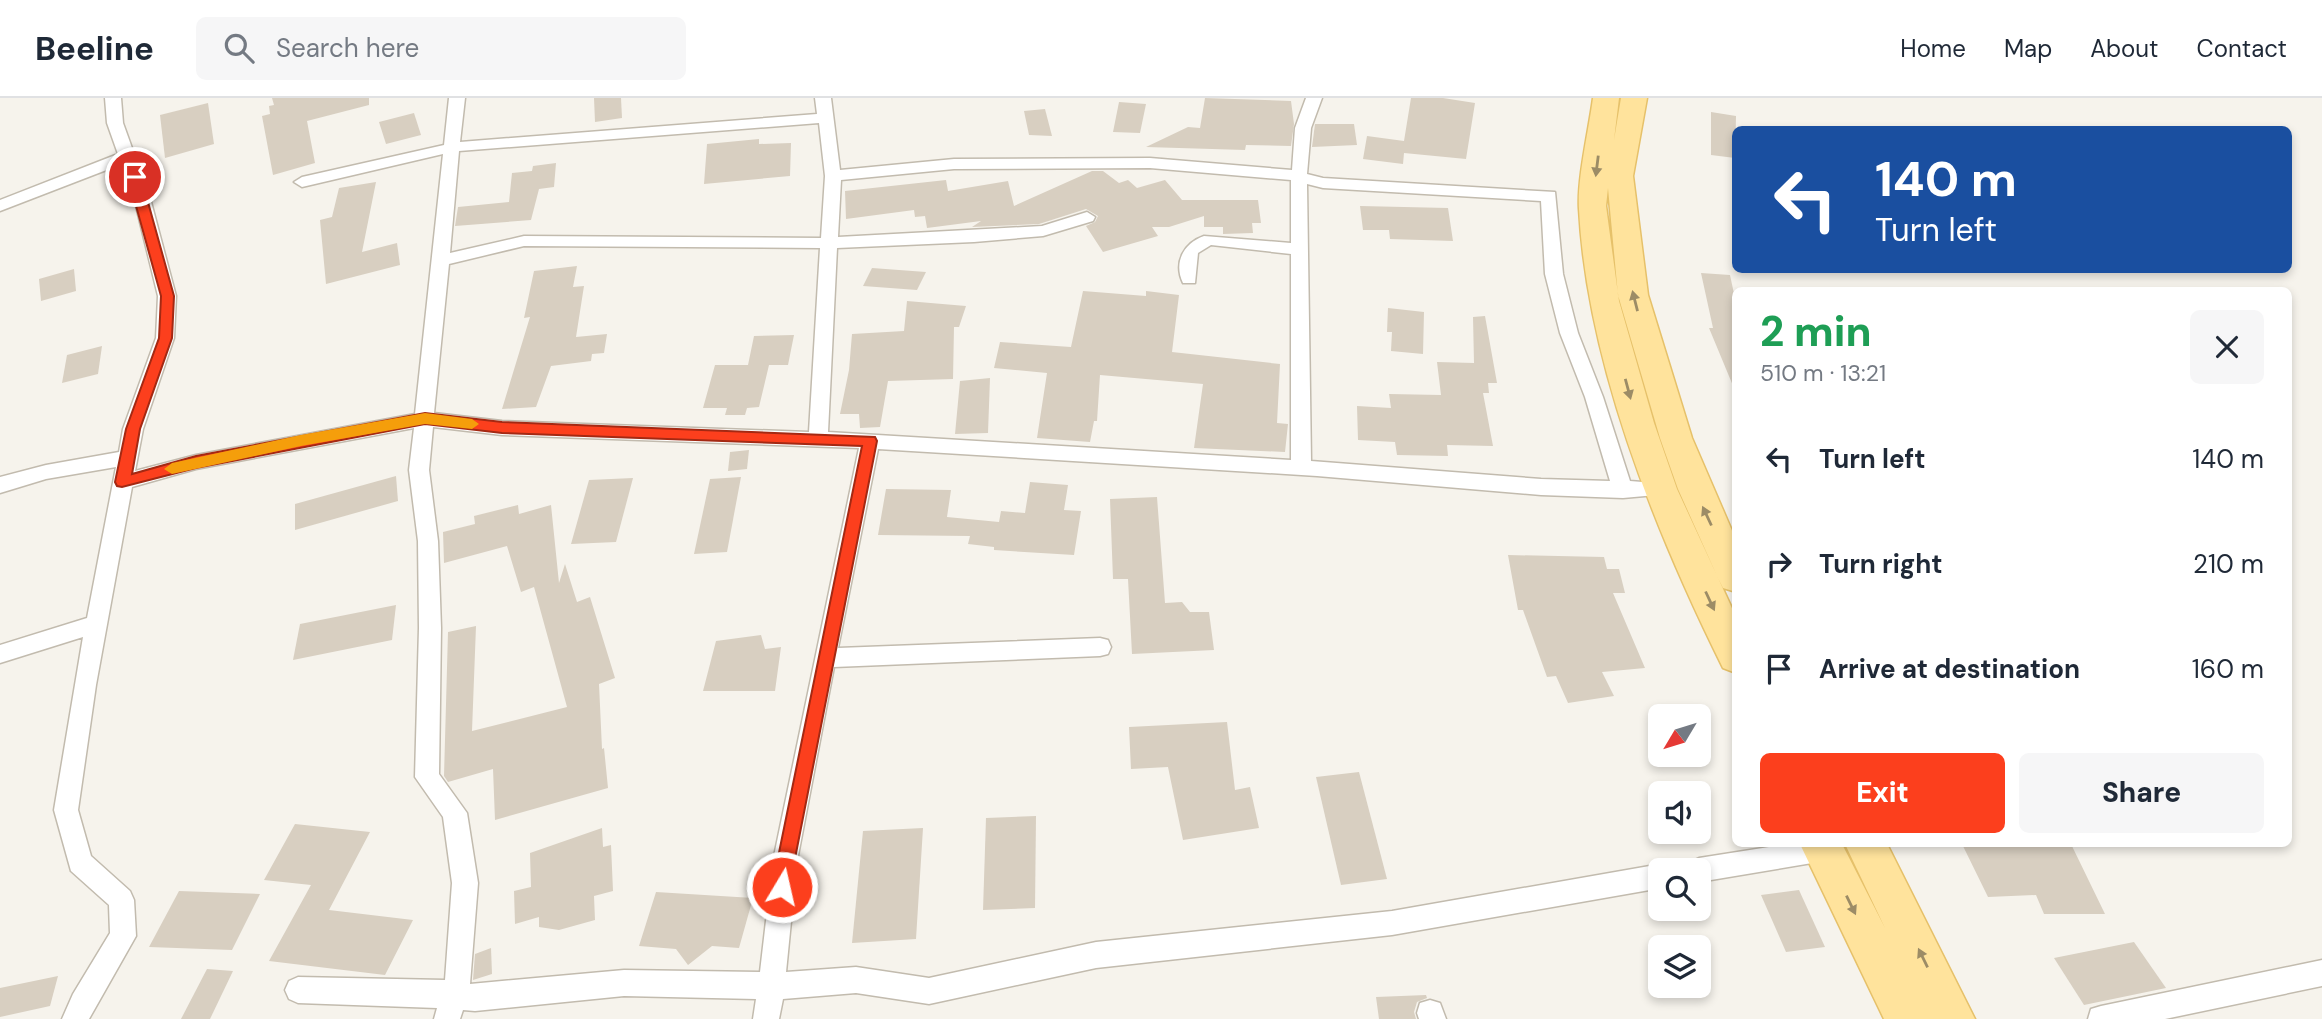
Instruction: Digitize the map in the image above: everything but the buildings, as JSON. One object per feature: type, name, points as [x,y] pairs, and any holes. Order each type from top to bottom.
[{"type":"main road","points":[[1605,98],[1592,206],[1604,301],[1660,489],[1732,648]]},
{"type":"main road","points":[[1634,98],[1620,176],[1633,295],[1676,438],[1695,489],[1732,569]]},
{"type":"main road","points":[[1822,847],[1908,1019]]},
{"type":"main road","points":[[1868,847],[1953,1019]]},
{"type":"street","points":[[75,1019],[123,936],[121,900],[80,863],[66,810],[122,482],[133,429],[165,338],[167,296],[142,198],[115,123],[113,98]]},
{"type":"street","points":[[450,1007],[458,980],[465,883],[455,813],[427,777],[429,566],[419,470],[457,98]]},
{"type":"street","points":[[818,439],[827,243],[833,176],[823,98]]},
{"type":"street","points":[[1301,468],[1299,177],[1303,128],[1314,98]]},
{"type":"street","points":[[302,182],[450,148],[492,142],[825,118]]},
{"type":"street","points":[[0,206],[127,156]]},
{"type":"street","points":[[833,176],[954,164],[1150,163],[1283,173],[1324,183],[1549,196],[1554,274],[1569,333],[1594,397],[1623,490]]},
{"type":"street","points":[[440,261],[524,241],[827,243],[974,237],[1042,231],[1087,217]]},
{"type":"street","points":[[1189,279],[1190,252],[1198,244],[1210,240],[1299,249]]},
{"type":"street","points":[[122,482],[196,462],[425,419],[502,428],[870,441],[1301,468],[1541,487],[1660,489]]},
{"type":"street","points":[[766,1019],[773,986],[775,937],[785,862],[870,441]]},
{"type":"street","points":[[0,485],[46,472],[127,458]]},
{"type":"street","points":[[0,654],[96,624]]},
{"type":"street","points":[[826,658],[1100,647]]},
{"type":"street","points":[[1711,868],[1817,847]]},
{"type":"street","points":[[298,990],[450,1007],[475,998],[624,984],[773,986],[856,980],[929,991],[1096,955],[1392,923],[1648,878]]},
{"type":"street","points":[[2101,1019],[2322,974]]},
{"type":"slow traffic","points":[[172,469],[301,441],[425,419],[472,424]]},
{"type":"route","points":[[135,177],[167,296],[165,338],[133,429],[122,482],[196,462],[425,419],[502,428],[870,441],[782,887]]}]
